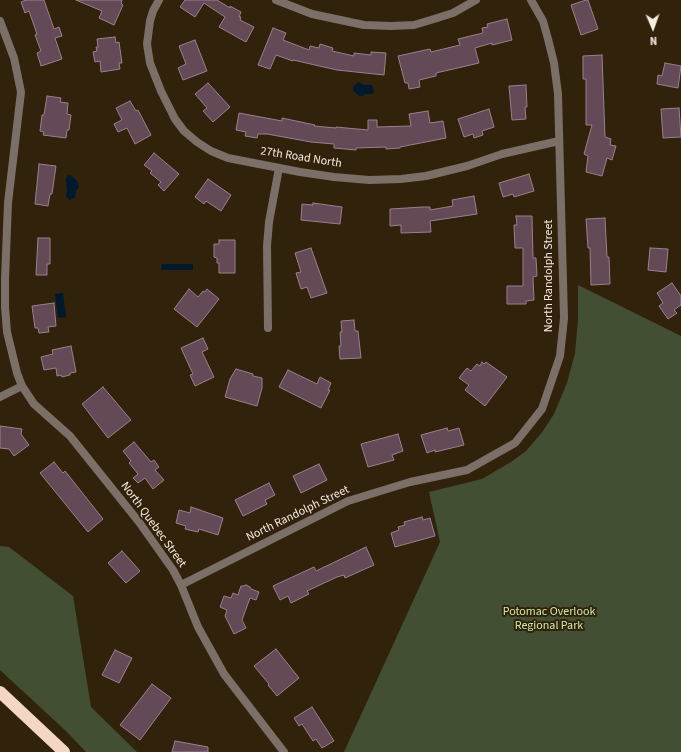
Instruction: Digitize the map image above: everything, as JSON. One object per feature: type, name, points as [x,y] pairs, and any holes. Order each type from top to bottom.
[{"type":"highway","points":[[0,692],[64,752]]},
{"type":"street","name":"27th Road North","points":[[159,0],[150,21],[148,33],[148,54],[153,72],[166,103],[184,131],[211,151],[228,158],[334,177],[401,180],[460,168],[502,154],[559,141]]},
{"type":"street","points":[[276,0],[312,14],[364,25],[391,26],[414,25],[434,19],[453,13],[476,0]]},
{"type":"street","name":"North Randolph Street","points":[[181,585],[348,501],[410,482],[467,470],[515,443],[542,409],[560,356],[564,318],[558,94],[554,63],[543,21],[531,0]]},
{"type":"street","name":"North Quebec Street","points":[[0,21],[14,58],[21,92],[4,231],[7,326],[17,373],[22,386],[34,404],[70,436],[139,522],[173,570],[181,585],[198,627],[224,674],[284,752]]},
{"type":"street","points":[[268,328],[267,246],[269,222],[279,168]]},
{"type":"street","points":[[0,208],[8,203]]},
{"type":"street","points":[[0,397],[22,386]]},
{"type":"green space","name":"Potomac Overlook Regional Park","points":[[578,285],[681,336],[681,752],[344,752],[440,542],[429,492],[482,479],[511,462],[526,451],[543,431],[554,414],[567,383],[575,353],[578,320]]},
{"type":"green space","points":[[0,546],[9,547],[73,596],[91,707],[137,752],[86,752],[67,732],[0,670]]},
{"type":"water","points":[[358,82],[364,85],[371,85],[374,92],[372,94],[365,94],[362,96],[358,95],[353,90],[353,87]]},
{"type":"water","points":[[68,175],[72,176],[77,181],[79,187],[76,191],[75,197],[70,200],[66,197],[66,179]]},
{"type":"water","points":[[162,264],[193,264],[193,270],[161,270]]},
{"type":"water","points":[[63,293],[66,317],[58,318],[55,294]]},
{"type":"building","points":[[26,0],[44,0],[54,29],[59,27],[62,36],[55,38],[62,59],[41,66],[37,53],[41,51],[35,35],[37,34],[29,11],[25,13],[21,2]]},
{"type":"building","points":[[76,0],[122,0],[121,3],[123,5],[114,25],[99,18],[102,11]]},
{"type":"building","points":[[185,0],[217,0],[230,8],[230,6],[241,12],[239,17],[241,17],[240,20],[254,27],[246,42],[219,27],[225,17],[204,3],[195,17],[180,7]]},
{"type":"building","points":[[588,0],[598,29],[581,35],[571,5]]},
{"type":"building","points":[[507,19],[512,40],[492,45],[492,43],[475,48],[479,63],[436,73],[436,76],[419,80],[420,87],[409,89],[408,83],[405,83],[398,56],[430,49],[431,52],[460,45],[458,39],[483,33],[482,28],[488,27],[487,24]]},
{"type":"building","points":[[273,28],[286,33],[283,40],[309,50],[310,46],[319,48],[320,44],[333,48],[332,51],[354,56],[354,53],[371,55],[371,52],[386,53],[384,75],[337,70],[293,61],[276,55],[270,69],[258,65]]},
{"type":"building","points":[[115,37],[116,43],[119,42],[122,63],[119,63],[120,69],[101,72],[100,61],[95,62],[93,52],[97,51],[97,39]]},
{"type":"building","points":[[195,40],[207,71],[183,80],[178,68],[186,64],[179,46]]},
{"type":"building","points":[[602,55],[605,137],[611,139],[610,145],[616,146],[612,160],[607,158],[602,176],[586,172],[588,156],[584,154],[592,125],[586,125],[586,79],[583,79],[583,56]]},
{"type":"building","points":[[665,63],[681,66],[678,88],[657,84],[658,75],[662,76]]},
{"type":"building","points":[[208,83],[230,107],[213,122],[203,111],[207,108],[195,94]]},
{"type":"building","points":[[526,85],[526,119],[512,120],[509,86]]},
{"type":"building","points":[[47,96],[61,98],[60,102],[68,103],[67,114],[71,115],[69,130],[67,130],[66,138],[43,135],[44,132],[40,131]]},
{"type":"building","points":[[130,101],[136,111],[138,110],[151,135],[135,144],[127,128],[118,132],[114,124],[122,120],[116,108]]},
{"type":"building","points":[[679,108],[681,137],[663,138],[661,109]]},
{"type":"building","points":[[489,109],[494,127],[482,131],[483,135],[474,138],[473,134],[464,137],[458,119]]},
{"type":"building","points":[[428,111],[430,123],[443,121],[446,138],[400,148],[356,148],[356,150],[334,148],[334,144],[311,142],[267,134],[258,134],[257,138],[245,136],[246,132],[236,130],[239,113],[282,121],[282,118],[315,125],[314,126],[368,130],[368,120],[377,120],[377,127],[411,126],[409,114]]},
{"type":"building","points":[[154,153],[179,174],[164,191],[158,185],[161,182],[150,173],[152,171],[144,165]]},
{"type":"building","points":[[39,164],[56,166],[52,194],[50,194],[48,206],[35,204]]},
{"type":"building","points":[[529,174],[534,191],[514,197],[513,194],[503,197],[499,183]]},
{"type":"building","points":[[208,179],[231,195],[221,211],[206,201],[204,204],[195,197]]},
{"type":"building","points":[[474,196],[477,214],[430,221],[431,232],[401,233],[401,225],[390,226],[390,209],[430,207],[430,210],[453,206],[452,200]]},
{"type":"building","points":[[313,203],[342,207],[340,224],[301,220],[302,204],[313,205]]},
{"type":"building","points":[[516,216],[532,216],[533,258],[536,258],[537,276],[533,277],[534,300],[526,301],[526,304],[507,304],[507,286],[523,286],[523,248],[515,248],[514,225],[517,225]]},
{"type":"building","points":[[605,218],[610,284],[591,285],[590,248],[588,248],[586,219]]},
{"type":"building","points":[[38,238],[50,238],[50,264],[47,264],[47,275],[36,275]]},
{"type":"building","points":[[219,240],[235,240],[235,273],[219,273],[219,263],[217,263],[217,258],[214,257],[214,244],[219,244]]},
{"type":"building","points":[[311,248],[327,293],[311,298],[307,287],[301,289],[296,273],[301,272],[295,253]]},
{"type":"building","points":[[650,248],[668,249],[666,272],[648,270]]},
{"type":"building","points":[[672,283],[681,296],[681,305],[674,310],[677,313],[668,319],[659,306],[663,303],[657,293]]},
{"type":"building","points":[[189,289],[198,297],[207,289],[219,299],[197,327],[174,309]]},
{"type":"building","points":[[54,303],[56,326],[48,327],[49,332],[39,333],[38,328],[35,328],[32,306]]},
{"type":"building","points":[[354,320],[355,331],[358,331],[361,358],[340,359],[339,346],[341,346],[341,321]]},
{"type":"building","points":[[203,338],[208,349],[202,352],[214,377],[195,386],[190,375],[193,374],[181,348]]},
{"type":"building","points":[[71,346],[76,372],[62,377],[61,375],[57,376],[56,368],[44,370],[41,357],[53,354],[52,350]]},
{"type":"building","points":[[482,362],[484,364],[486,362],[507,377],[485,406],[465,390],[469,385],[459,378],[467,368],[471,371],[477,364],[480,366]]},
{"type":"building","points":[[236,369],[262,378],[262,388],[257,406],[225,397],[230,379]]},
{"type":"building","points":[[288,370],[317,384],[320,377],[331,383],[328,390],[330,390],[321,408],[279,387]]},
{"type":"building","points":[[103,387],[131,420],[108,438],[82,404]]},
{"type":"building","points":[[0,426],[22,429],[21,434],[29,445],[14,456],[9,449],[0,448]]},
{"type":"building","points":[[447,428],[448,431],[459,428],[464,445],[435,452],[435,450],[427,453],[421,435]]},
{"type":"building","points":[[398,434],[403,451],[392,455],[394,460],[368,467],[361,444]]},
{"type":"building","points":[[134,442],[151,462],[154,460],[159,467],[155,470],[164,480],[153,489],[145,478],[138,483],[133,478],[138,474],[129,463],[131,461],[123,451]]},
{"type":"building","points":[[54,462],[63,473],[65,471],[103,519],[88,532],[40,473]]},
{"type":"building","points":[[319,464],[327,480],[301,493],[293,476]]},
{"type":"building","points":[[269,483],[275,495],[265,500],[267,504],[243,516],[235,500]]},
{"type":"building","points":[[191,507],[223,518],[218,535],[199,529],[198,532],[185,529],[186,526],[176,523],[179,510],[190,513]]},
{"type":"building","points":[[422,517],[423,520],[430,518],[435,536],[395,547],[391,533],[399,530],[398,527],[405,525],[404,522]]},
{"type":"building","points":[[366,547],[374,565],[345,578],[344,575],[337,577],[307,591],[309,594],[291,603],[288,596],[280,600],[273,586],[314,567],[316,571]]},
{"type":"building","points":[[122,551],[140,571],[126,583],[108,563]]},
{"type":"building","points":[[246,585],[259,592],[256,600],[250,598],[242,620],[246,628],[234,634],[225,616],[227,610],[220,607],[224,596],[231,598],[233,593],[238,595],[241,586]]},
{"type":"building","points":[[276,649],[299,678],[277,696],[254,666]]},
{"type":"building","points":[[115,650],[132,658],[119,683],[102,675]]},
{"type":"building","points":[[152,684],[171,698],[140,740],[120,725]]},
{"type":"building","points":[[312,707],[334,741],[322,748],[316,739],[313,741],[302,724],[299,726],[294,718]]},
{"type":"building","points":[[175,741],[208,747],[208,752],[172,752]]}]
